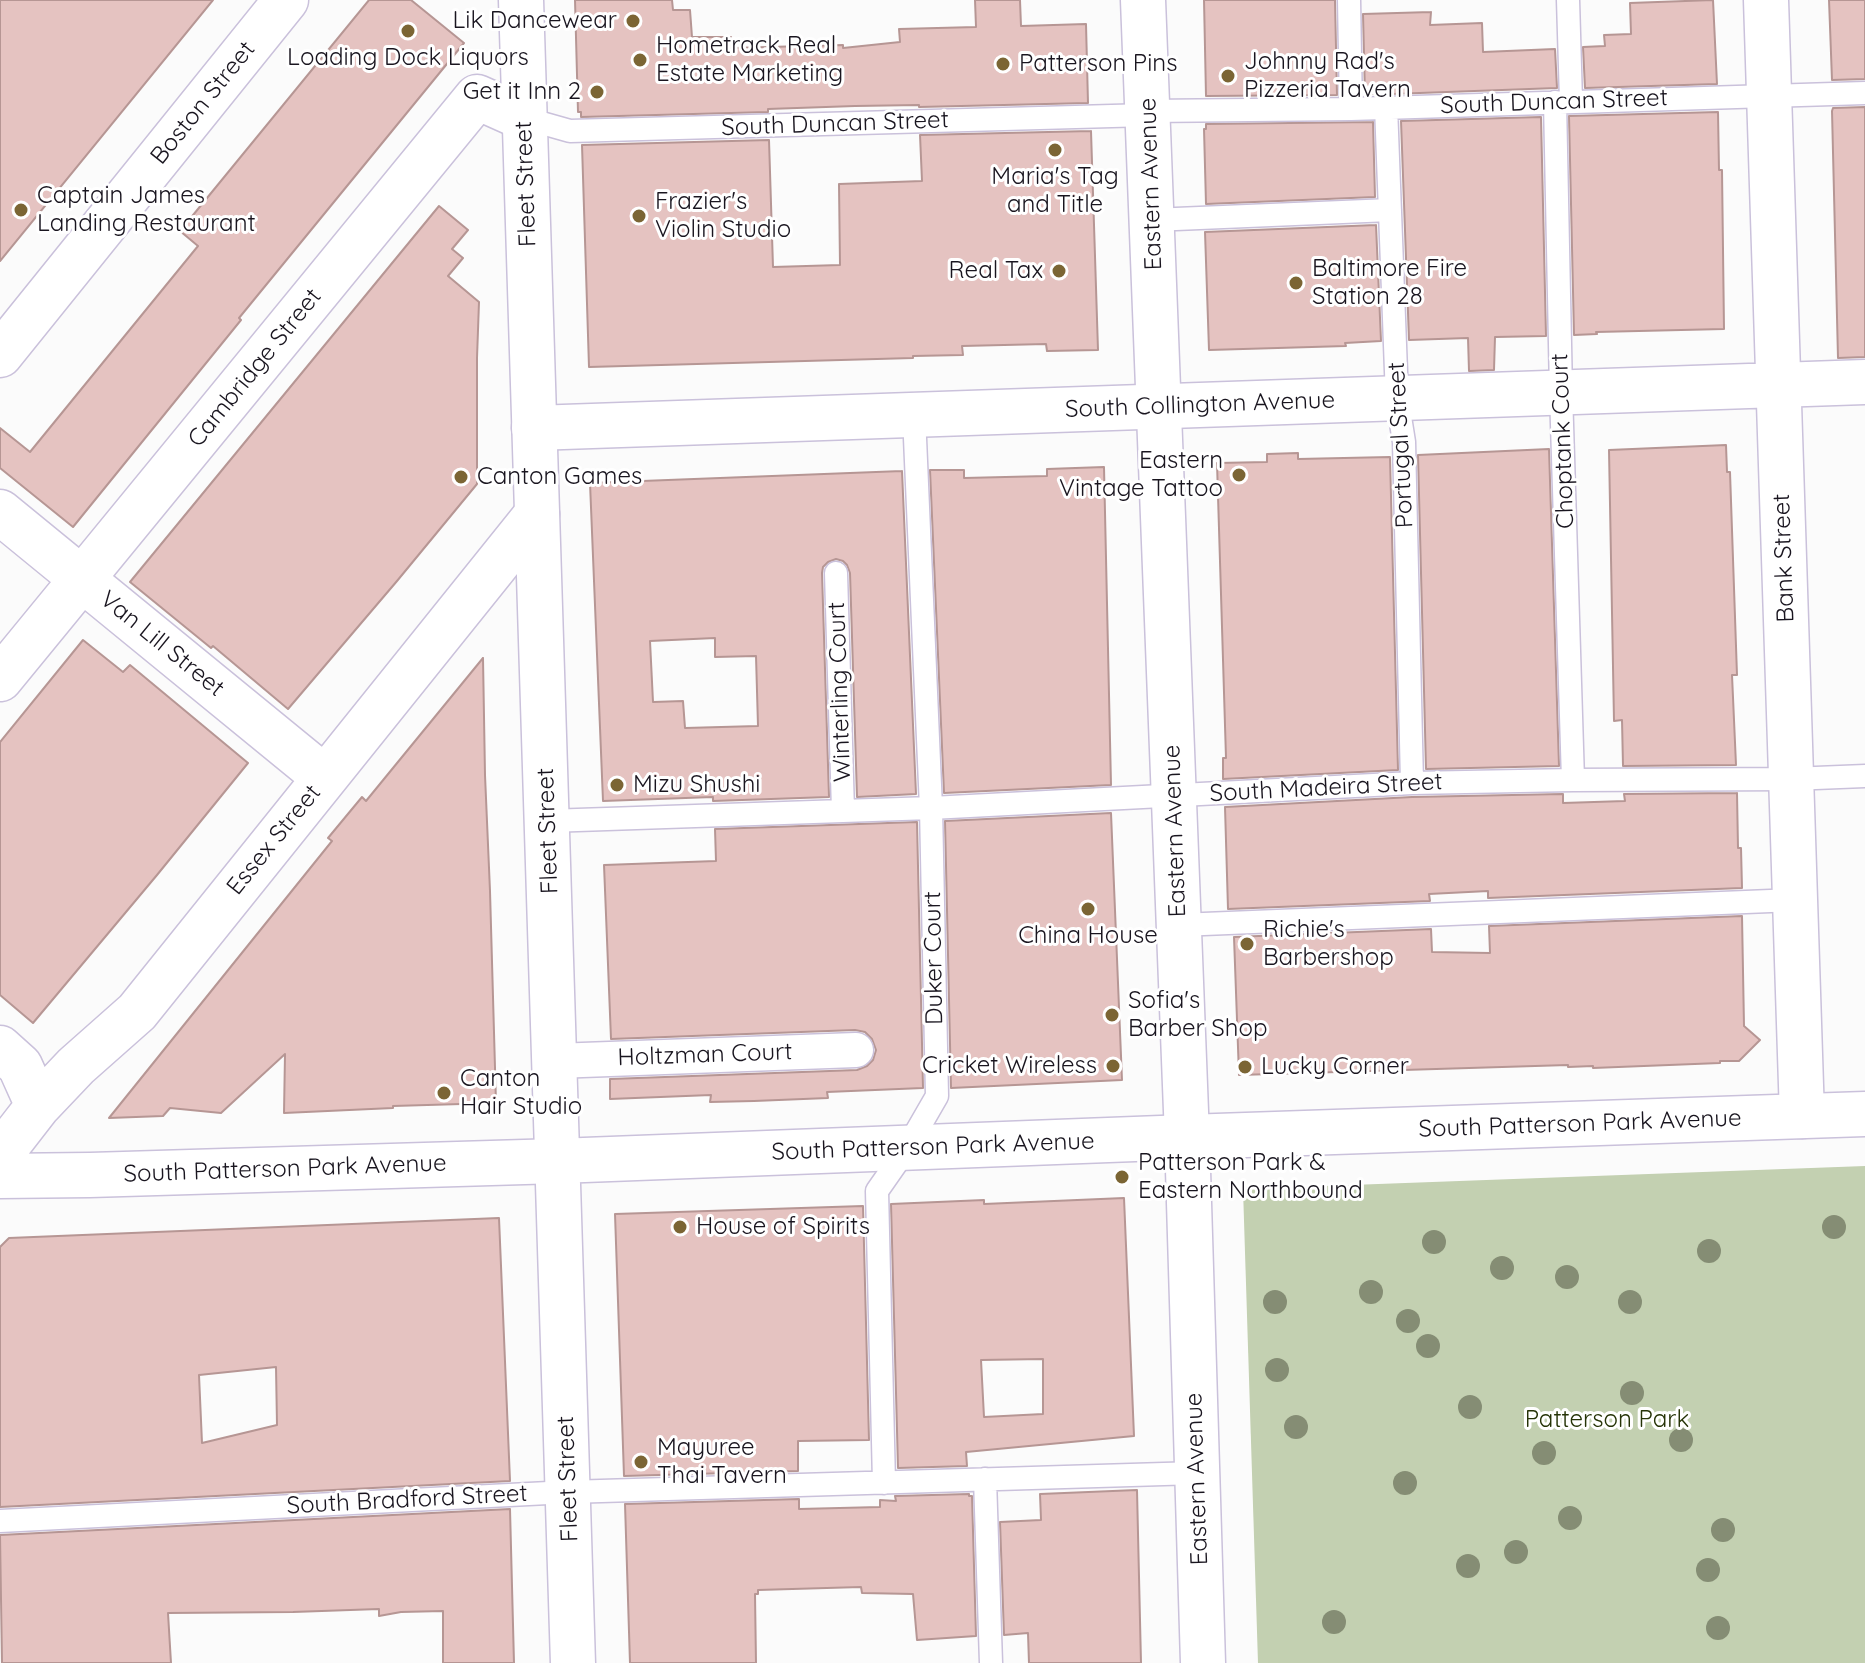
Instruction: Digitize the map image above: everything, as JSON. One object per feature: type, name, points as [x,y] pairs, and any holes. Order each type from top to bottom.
[{"type":"street","name":"Boston Street","points":[[0,355],[286,0]]},
{"type":"street","name":"Fleet Street","points":[[521,0],[573,1663]]},
{"type":"street","name":"Eastern Avenue","points":[[1143,0],[1187,1137],[1203,1663]]},
{"type":"street","name":"Bank Street","points":[[1766,0],[1802,1116]]},
{"type":"street","name":"Cambridge Street","points":[[0,679],[477,97],[524,118]]},
{"type":"street","name":"South Collington Avenue","points":[[534,428],[1865,382]]},
{"type":"street","name":"Van Lill Street","points":[[0,512],[324,777]]},
{"type":"street","name":"Essex Street","points":[[0,1155],[38,1106],[76,1066],[137,1012],[537,514]]},
{"type":"street","points":[[0,1048],[20,1066],[38,1106]]},
{"type":"street","name":"Holtzman Court","points":[[555,1061],[856,1050]]},
{"type":"street","name":"South Patterson Park Avenue","points":[[0,1176],[558,1161],[1865,1114]]},
{"type":"lane","points":[[1349,0],[1351,109]]},
{"type":"lane","name":"Choptank Court","points":[[1568,0],[1563,101],[1561,392],[1573,780]]},
{"type":"lane","name":"South Duncan Street","points":[[524,118],[570,131],[1865,93]]},
{"type":"lane","name":"Portugal Street","points":[[1386,106],[1397,398],[1404,442],[1412,783]]},
{"type":"lane","points":[[1152,220],[1390,210]]},
{"type":"lane","name":"Duker Court","points":[[884,1483],[877,1191],[907,1148],[937,1096],[931,808],[914,415]]},
{"type":"lane","name":"Winterling Court","points":[[836,573],[843,811]]},
{"type":"lane","name":"South Madeira Street","points":[[548,821],[931,808],[1412,783],[1865,776]]},
{"type":"lane","points":[[1179,925],[1795,900]]},
{"type":"lane","name":"South Bradford Street","points":[[0,1521],[568,1492],[1197,1473]]},
{"type":"lane","points":[[985,1479],[991,1663]]},
{"type":"green space","name":"Patterson Park","points":[[1865,1166],[1865,1663],[1258,1663],[1243,1189]]},
{"type":"building","points":[[0,0],[213,0],[0,261]]},
{"type":"building","points":[[369,0],[411,0],[464,43],[73,527],[0,468],[0,428],[30,452],[198,246],[180,231]]},
{"type":"building","points":[[575,0],[672,0],[673,10],[690,10],[692,37],[731,37],[731,48],[843,45],[843,48],[900,42],[899,29],[976,27],[975,0],[1020,0],[1021,26],[1086,24],[1088,103],[855,106],[768,109],[768,112],[581,117],[581,112],[578,112]]},
{"type":"building","points":[[1204,0],[1335,0],[1337,95],[1206,96]]},
{"type":"building","points":[[1713,0],[1717,84],[1585,88],[1583,47],[1605,46],[1604,35],[1631,34],[1630,3]]},
{"type":"building","points":[[1829,0],[1865,0],[1865,79],[1832,80]]},
{"type":"building","points":[[1431,12],[1430,25],[1482,23],[1483,52],[1555,49],[1557,88],[1365,95],[1363,14]]},
{"type":"building","points":[[1865,107],[1865,357],[1838,358],[1832,111],[1833,108]]},
{"type":"building","points":[[1718,112],[1724,329],[1574,335],[1569,116]]},
{"type":"building","points":[[1541,117],[1546,336],[1495,337],[1494,370],[1469,371],[1468,338],[1409,340],[1401,121]]},
{"type":"building","points":[[1373,122],[1375,197],[1206,204],[1206,124]]},
{"type":"building","points":[[1091,131],[1098,350],[1047,351],[1046,344],[962,346],[963,355],[913,358],[589,367],[582,145],[769,140],[773,267],[840,265],[839,184],[922,181],[920,135]]},
{"type":"building","points":[[439,206],[468,230],[452,249],[463,258],[448,276],[479,302],[477,484],[288,709],[130,582]]},
{"type":"building","name":"Baltimore Fire Station 28","points":[[1376,225],[1381,341],[1345,343],[1346,346],[1209,350],[1205,232]]},
{"type":"building","points":[[1726,445],[1727,472],[1730,472],[1737,675],[1732,675],[1736,765],[1623,766],[1622,720],[1614,721],[1609,450]]},
{"type":"building","points":[[1549,449],[1559,766],[1426,769],[1418,455]]},
{"type":"building","points":[[1298,453],[1298,459],[1390,457],[1398,770],[1223,779],[1223,758],[1226,758],[1217,463],[1267,462],[1267,454]]},
{"type":"building","points":[[1104,467],[1111,785],[944,793],[930,470],[964,470],[964,478],[1047,476],[1047,469]]},
{"type":"building","points":[[902,471],[916,794],[857,797],[850,573],[843,561],[836,559],[823,567],[822,573],[829,797],[603,801],[590,483]],"holes":[[[715,638],[715,657],[756,656],[758,726],[685,728],[683,701],[653,702],[650,641]]]},
{"type":"building","points":[[83,640],[123,672],[130,665],[248,763],[33,1023],[0,995],[0,742]]},
{"type":"building","points":[[483,658],[496,1103],[284,1113],[285,1054],[221,1113],[170,1108],[163,1116],[109,1118],[332,841],[328,838],[362,797],[366,801]]},
{"type":"building","points":[[1737,793],[1742,888],[1488,898],[1488,891],[1429,894],[1430,901],[1228,909],[1225,807],[1412,797],[1563,794],[1563,803],[1625,801],[1624,794]]},
{"type":"building","points":[[1111,813],[1122,1080],[951,1088],[945,821]]},
{"type":"building","points":[[917,822],[923,1088],[827,1092],[828,1098],[754,1101],[710,1102],[711,1095],[610,1099],[610,1079],[857,1070],[873,1060],[876,1050],[865,1032],[855,1030],[611,1039],[604,865],[716,861],[715,829]]},
{"type":"building","points":[[1742,916],[1744,1026],[1760,1040],[1739,1061],[1593,1068],[1568,1065],[1239,1075],[1234,937],[1431,929],[1432,952],[1490,953],[1489,926]]},
{"type":"building","points":[[1124,1198],[1134,1436],[966,1452],[967,1466],[898,1468],[891,1204],[984,1200],[984,1204]],"holes":[[[1043,1359],[1043,1414],[984,1417],[981,1360]]]},
{"type":"building","points":[[863,1206],[869,1440],[798,1441],[798,1471],[624,1476],[615,1214]]},
{"type":"building","points":[[499,1218],[510,1481],[0,1507],[0,1247],[9,1238]],"holes":[[[276,1367],[277,1425],[202,1443],[199,1375]]]},
{"type":"building","points":[[1137,1490],[1141,1663],[1029,1663],[1028,1633],[1004,1635],[1000,1522],[1041,1520],[1040,1494]]},
{"type":"building","points":[[895,1496],[972,1496],[976,1636],[917,1640],[913,1594],[862,1593],[861,1587],[758,1590],[755,1594],[756,1663],[630,1663],[625,1504],[799,1499],[799,1509],[880,1507],[880,1500],[896,1501]]},
{"type":"building","points":[[510,1509],[514,1663],[443,1663],[443,1611],[379,1616],[379,1609],[168,1613],[171,1663],[2,1663],[0,1535]]},
{"type":"place","name":"Lik Dancewear","points":[[633,21]]},
{"type":"place","name":"Loading Dock Liquors","points":[[408,31]]},
{"type":"place","name":"Hometrack Real Estate Marketing","points":[[640,60]]},
{"type":"place","name":"Patterson Pins","points":[[1003,64]]},
{"type":"place","name":"Johnny Rad's Pizzeria Tavern","points":[[1228,76]]},
{"type":"place","name":"Get it Inn 2","points":[[597,92]]},
{"type":"place","name":"Maria's Tag and Title","points":[[1055,150]]},
{"type":"place","name":"Captain James Landing Restaurant","points":[[21,210]]},
{"type":"place","name":"Frazier's Violin Studio","points":[[639,216]]},
{"type":"place","name":"Real Tax","points":[[1059,271]]},
{"type":"place","name":"Baltimore Fire Station 28","points":[[1296,283]]},
{"type":"place","name":"Eastern Vintage Tattoo","points":[[1239,475]]},
{"type":"place","name":"Canton Games","points":[[461,477]]},
{"type":"place","name":"Mizu Shushi","points":[[617,785]]},
{"type":"place","name":"China House","points":[[1088,909]]},
{"type":"place","name":"Richie's Barbershop","points":[[1247,944]]},
{"type":"place","name":"Sofia's Barber Shop","points":[[1112,1015]]},
{"type":"place","name":"Cricket Wireless","points":[[1113,1066]]},
{"type":"place","name":"Lucky Corner","points":[[1245,1067]]},
{"type":"place","name":"Canton Hair Studio","points":[[444,1093]]},
{"type":"place","name":"Patterson Park & Eastern Northbound","points":[[1122,1177]]},
{"type":"place","name":"House of Spirits","points":[[680,1227]]},
{"type":"place","name":"Mayuree Thai Tavern","points":[[641,1462]]}]
